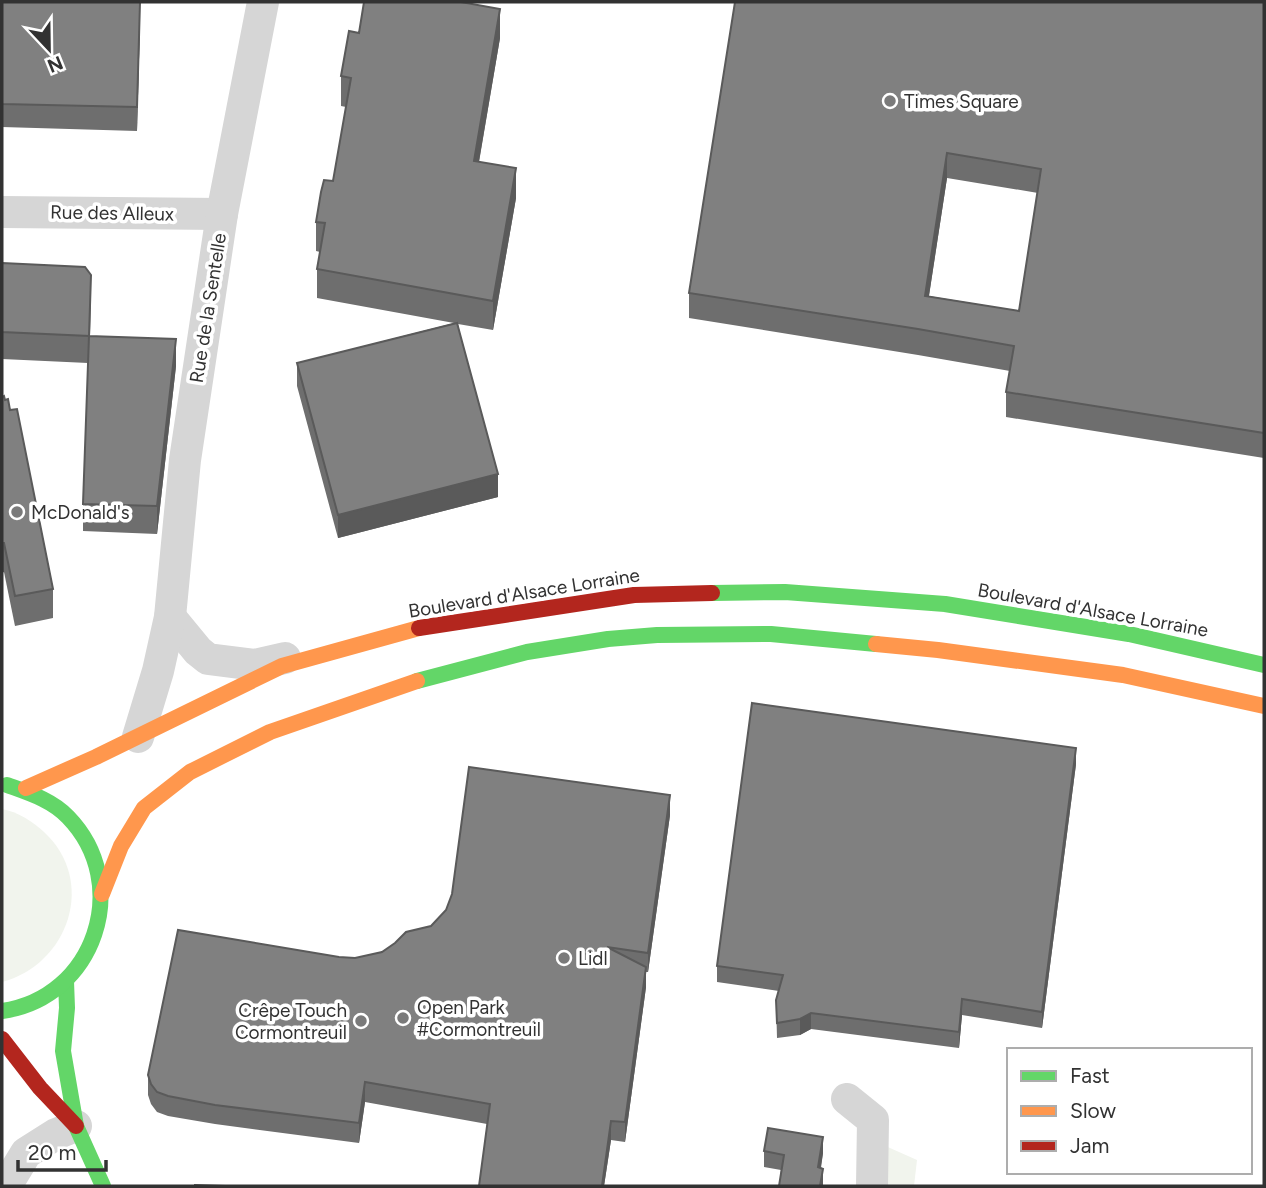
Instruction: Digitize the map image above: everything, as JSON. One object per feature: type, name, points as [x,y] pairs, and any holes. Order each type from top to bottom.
[{"type":"main road","name":"Boulevard d'Alsace Lorraine","points":[[26,788],[138,737],[282,666],[414,629],[634,595],[785,592],[945,604],[1129,634],[1264,664]]},
{"type":"main road","points":[[102,894],[121,846],[144,808],[190,772],[270,732],[420,680],[527,652],[644,636],[771,634],[938,650],[1123,675],[1264,706]]},
{"type":"main road","points":[[2,784],[26,788],[56,805],[81,830],[96,860],[102,894],[99,926],[91,946],[66,981],[42,999],[14,1010],[2,1011]]},
{"type":"main road","points":[[66,981],[67,1008],[63,1051],[75,1126],[103,1186]]},
{"type":"main road","points":[[2,1039],[40,1088],[75,1126]]},
{"type":"street","name":"Rue de la Sentelle","points":[[138,737],[158,671],[170,617],[185,460],[222,214],[263,2]]},
{"type":"street","name":"Rue des Alleux","points":[[2,212],[222,214]]},
{"type":"street","points":[[170,617],[208,659],[255,665],[414,629]]},
{"type":"street","points":[[2,1070],[15,1079],[40,1088]]},
{"type":"street","points":[[846,1099],[873,1120],[872,1186]]},
{"type":"street","points":[[6,1186],[26,1153],[56,1134],[75,1126]]},
{"type":"shaded area","points":[[2,809],[19,815],[44,832],[60,852],[69,874],[72,896],[68,919],[59,940],[44,958],[25,972],[2,982]]},
{"type":"shaded area","points":[[881,1144],[917,1160],[914,1186],[880,1186]]},
{"type":"building","points":[[2,2],[140,2],[137,107],[2,104]]},
{"type":"building","points":[[364,2],[461,2],[500,9],[474,161],[516,168],[493,301],[317,269],[325,223],[316,222],[321,192],[324,180],[333,181],[351,78],[341,76],[349,31],[359,33]]},
{"type":"building","points":[[735,2],[1264,2],[1264,433],[1006,392],[1014,346],[689,293]],"holes":[[[947,153],[1041,169],[1019,311],[925,296]]]},
{"type":"building","points":[[2,263],[85,267],[91,275],[89,336],[2,332]]},
{"type":"building","points":[[457,323],[498,474],[338,515],[297,363]]},
{"type":"building","points":[[89,336],[176,339],[157,506],[83,504]]},
{"type":"building","name":"McDonald's","points":[[4,396],[5,400],[8,399],[10,410],[17,409],[53,589],[15,596],[2,543]]},
{"type":"building","points":[[752,703],[1076,748],[1042,1012],[962,999],[959,1032],[811,1013],[800,1019],[777,1023],[776,1000],[783,975],[717,966]]},
{"type":"building","name":"Open Park #Cormontreuil","points":[[469,767],[670,795],[648,953],[607,947],[646,967],[625,1122],[611,1121],[602,1186],[479,1186],[490,1104],[365,1082],[359,1123],[215,1105],[157,1092],[148,1075],[178,930],[355,958],[382,952],[406,932],[431,926],[446,910],[452,894]]},
{"type":"building","points":[[768,1128],[823,1137],[818,1167],[823,1169],[820,1186],[779,1186],[784,1155],[764,1151]]},
{"type":"traffic: fast","points":[[712,593],[785,592],[945,604],[1129,634],[1264,665]]},
{"type":"traffic: fast","points":[[417,681],[527,652],[608,639],[657,635],[771,634],[876,644]]},
{"type":"traffic: fast","points":[[2,1011],[34,1002],[61,985],[81,962],[94,934],[100,904],[98,874],[88,844],[68,817],[32,794],[7,785]]},
{"type":"traffic: fast","points":[[66,981],[67,1008],[63,1051],[76,1126],[103,1186]]},
{"type":"traffic: slow","points":[[26,788],[96,757],[282,666],[419,628]]},
{"type":"traffic: slow","points":[[876,644],[1123,675],[1264,706]]},
{"type":"traffic: slow","points":[[102,894],[121,846],[144,808],[190,772],[270,732],[417,681]]},
{"type":"traffic: jam","points":[[419,628],[634,595],[712,593]]},
{"type":"traffic: jam","points":[[2,1039],[40,1088],[76,1126]]},
{"type":"place","name":"Times Square","points":[[890,101]]},
{"type":"place","name":"McDonald's","points":[[17,512]]},
{"type":"place","name":"Lidl","points":[[564,958]]},
{"type":"place","name":"Open Park #Cormontreuil","points":[[403,1018]]},
{"type":"place","name":"Crêpe Touch Cormontreuil","points":[[361,1021]]}]
